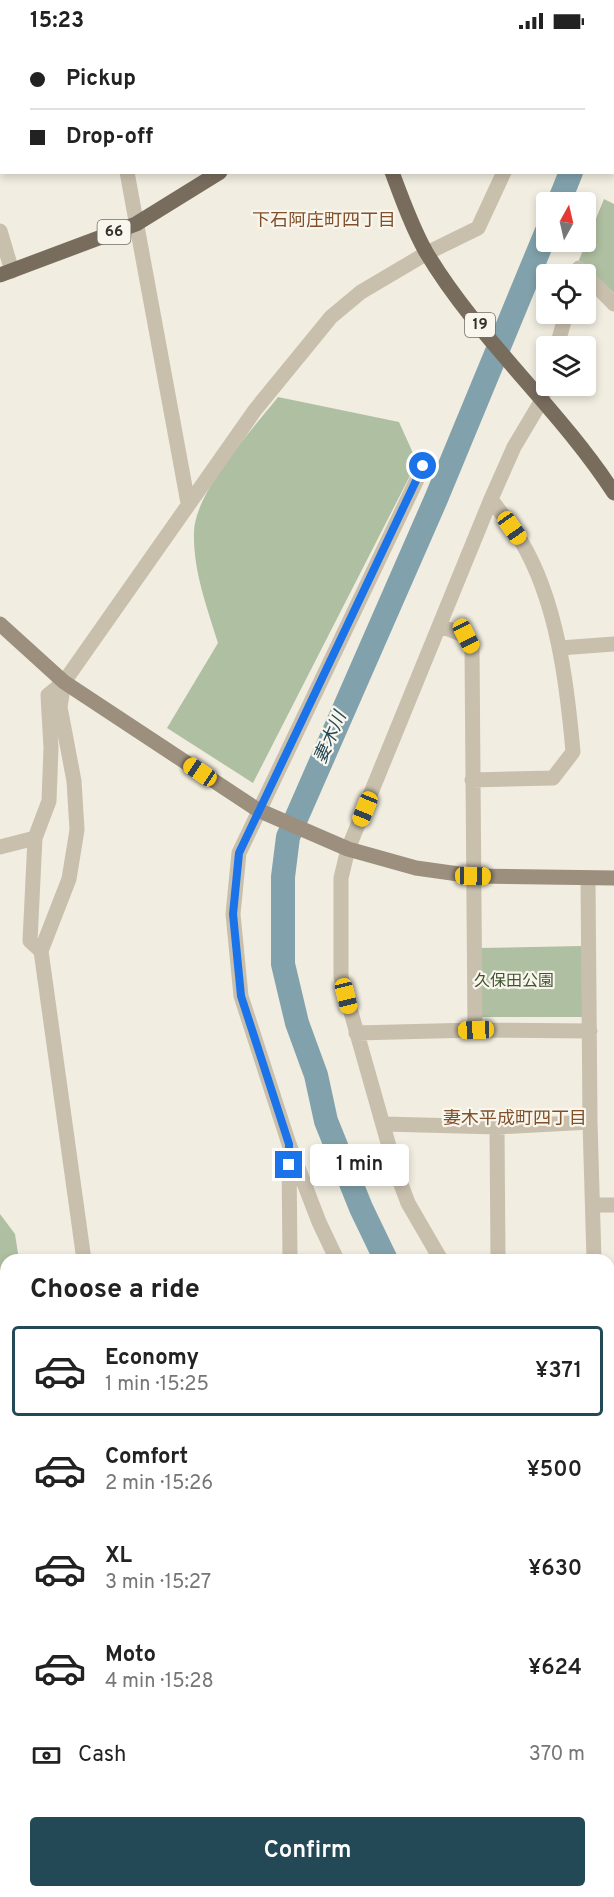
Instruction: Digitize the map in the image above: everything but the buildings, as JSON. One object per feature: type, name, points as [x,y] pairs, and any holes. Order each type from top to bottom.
[{"type":"main road","points":[[560,42],[567,42]]},
{"type":"main road","name":"66","points":[[6,273],[136,224],[217,174]]},
{"type":"main road","name":"19","points":[[393,174],[430,257],[485,332],[536,386]]},
{"type":"main road","name":"19","points":[[545,396],[593,460],[614,493]]},
{"type":"street","points":[[128,174],[188,503]]},
{"type":"street","points":[[41,951],[30,941],[35,838],[49,801],[51,748],[48,694],[64,682],[255,410],[332,317],[361,292],[430,257],[478,228],[503,174]]},
{"type":"street","points":[[0,231],[6,273]]},
{"type":"street","points":[[596,285],[614,304]]},
{"type":"street","points":[[438,1254],[408,1203],[341,977],[341,878],[348,849],[491,500],[537,396]]},
{"type":"street","points":[[334,1254],[319,1222],[289,1144],[241,996],[233,914],[239,853],[423,466]]},
{"type":"street","points":[[472,780],[553,778],[573,752],[560,648],[542,588],[522,542],[491,500]]},
{"type":"street","points":[[0,624],[64,682],[258,810],[348,849],[416,868],[473,876],[614,878]]},
{"type":"street","points":[[441,626],[466,636],[472,648],[476,1030]]},
{"type":"street","points":[[560,648],[614,644]]},
{"type":"street","points":[[64,682],[60,707],[74,781],[77,830],[69,879],[41,951],[83,1254]]},
{"type":"street","points":[[0,847],[35,838]]},
{"type":"street","points":[[588,878],[590,1122],[594,1254]]},
{"type":"street","points":[[356,1033],[476,1030],[590,1031]]},
{"type":"street","points":[[384,1124],[497,1126],[590,1122]]},
{"type":"street","points":[[497,1126],[498,1254]]},
{"type":"street","points":[[289,1144],[291,1254]]},
{"type":"street","points":[[593,1205],[614,1205]]},
{"type":"green space","points":[[604,199],[614,204],[614,293],[596,276],[596,264],[583,264],[579,260],[582,252],[596,252],[596,219]]},
{"type":"green space","points":[[278,397],[399,422],[417,462],[253,783],[167,728],[218,643],[196,561],[194,532],[197,516],[214,480]]},
{"type":"green space","name":"久保田公園","points":[[582,946],[583,1017],[478,1017],[478,948]]},
{"type":"green space","points":[[0,1214],[15,1234],[18,1254],[0,1254]]},
{"type":"waterway","name":"妻木川","points":[[563,192],[570,174]]},
{"type":"waterway","name":"妻木川","points":[[383,1254],[361,1208],[326,1121],[316,1075],[297,1023],[283,964],[283,877],[288,837],[436,499],[538,252]]},
{"type":"district","name":"下石阿庄町四丁目","points":[[324,221]]},
{"type":"district","name":"妻木平成町四丁目","points":[[515,1119]]},
{"type":"route","points":[[289,1165],[289,1144],[241,996],[233,914],[239,853],[423,466]]}]
